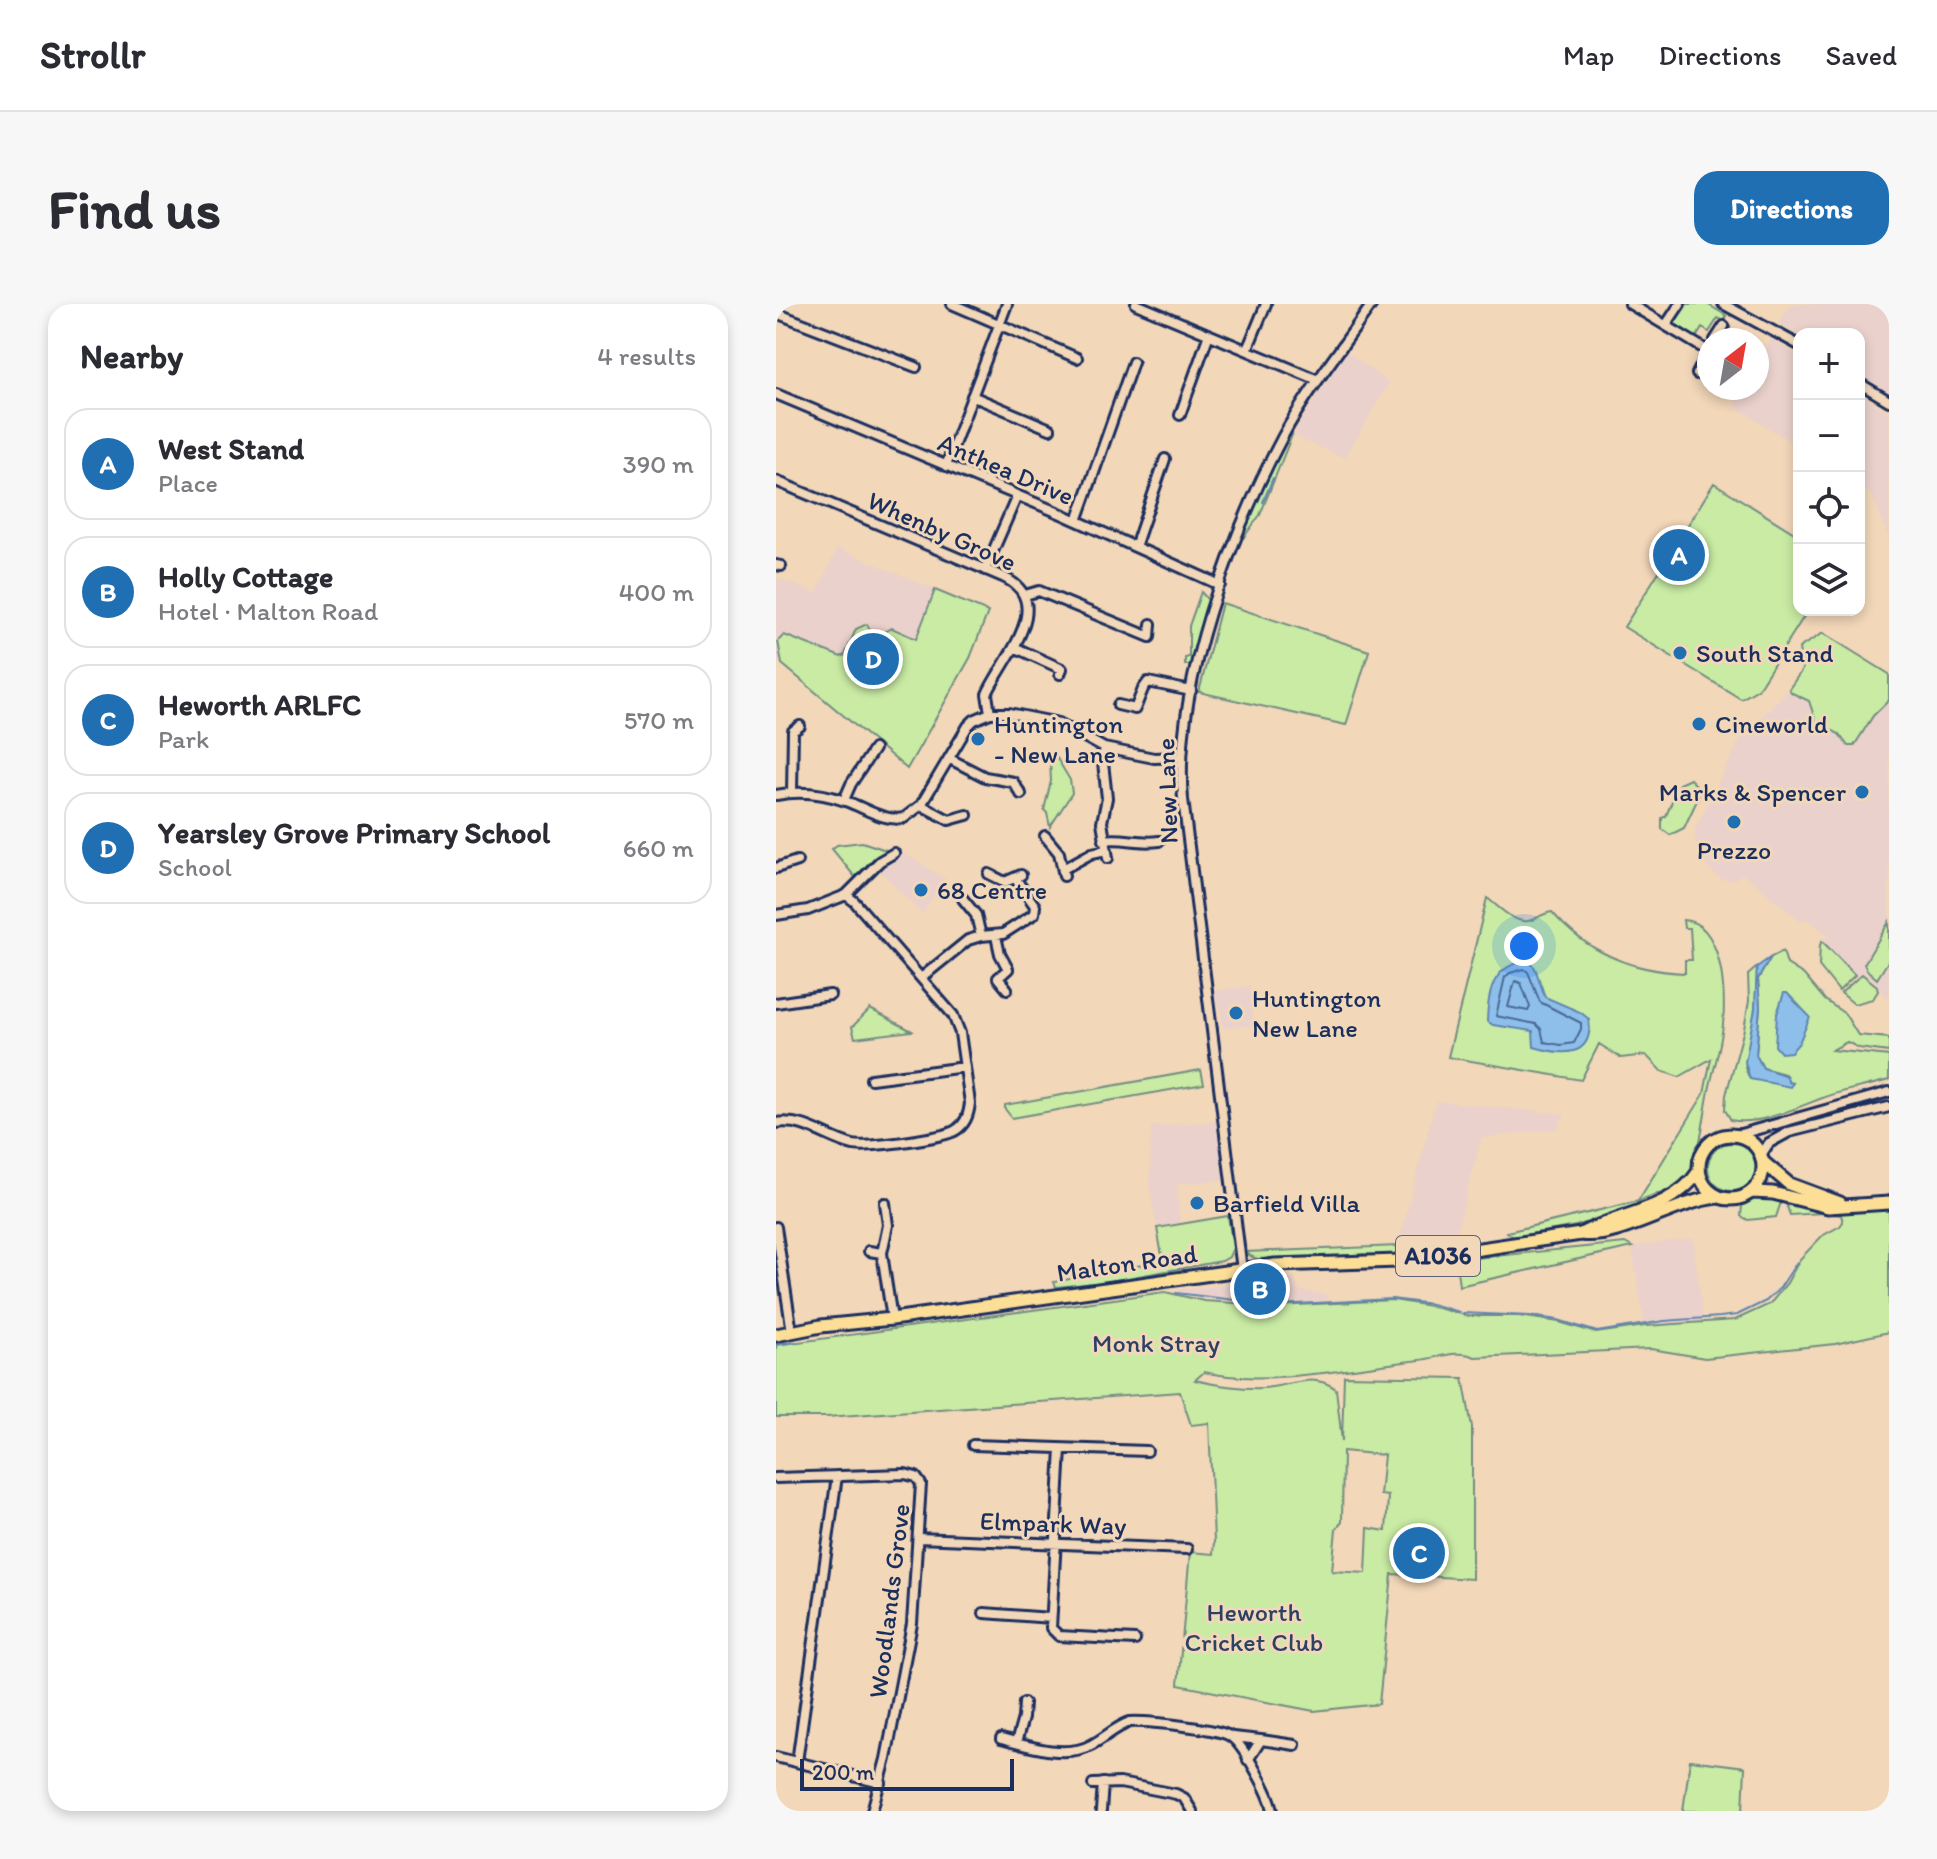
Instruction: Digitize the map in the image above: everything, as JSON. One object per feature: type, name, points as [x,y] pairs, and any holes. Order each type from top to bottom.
[{"type":"main road","points":[[1844,1205],[1789,1184],[1762,1159],[1752,1142],[1737,1135],[1724,1135],[1707,1145],[1699,1160],[1701,1181],[1717,1197],[1739,1198],[1752,1192],[1773,1193],[1828,1207],[1889,1203]]},
{"type":"main road","points":[[1752,1192],[1761,1178],[1762,1159]]},
{"type":"main road","name":"Malton Road","points":[[1581,1234],[1672,1196],[1690,1183],[1699,1171]]},
{"type":"main road","name":"Malton Road","points":[[776,1335],[1275,1265],[1399,1261],[1581,1234],[1602,1235],[1698,1199],[1717,1197]]},
{"type":"street","points":[[952,304],[1077,358]]},
{"type":"street","points":[[946,466],[1007,304]]},
{"type":"street","points":[[1136,304],[1318,380]]},
{"type":"street","points":[[1247,350],[1266,304]]},
{"type":"street","name":"New Lane","points":[[1242,1270],[1180,757],[1191,691],[1220,585],[1248,508],[1284,436],[1318,380],[1372,304]]},
{"type":"street","points":[[1666,325],[1680,304]]},
{"type":"street","points":[[1723,304],[1793,342]]},
{"type":"street","points":[[1632,305],[1697,343]]},
{"type":"street","points":[[776,313],[916,366]]},
{"type":"street","points":[[1180,415],[1209,334]]},
{"type":"street","points":[[1077,521],[1133,362]]},
{"type":"street","points":[[1865,387],[1889,401]]},
{"type":"street","name":"Anthea Drive","points":[[776,394],[1220,585]]},
{"type":"street","points":[[972,396],[1050,429]]},
{"type":"street","points":[[1135,547],[1164,459]]},
{"type":"street","name":"Whenby Grove","points":[[776,481],[1011,581],[1025,595],[1039,591],[1150,637]]},
{"type":"street","points":[[985,570],[1017,496]]},
{"type":"street","points":[[990,713],[987,694],[1014,647],[1027,610],[1025,595]]},
{"type":"street","points":[[1150,648],[1151,624]]},
{"type":"street","points":[[1014,647],[1063,671]]},
{"type":"street","points":[[1118,705],[1135,709],[1148,682],[1191,691]]},
{"type":"street","points":[[776,795],[816,794],[844,800],[883,817],[897,819],[910,815],[921,805],[968,726],[990,713],[1009,713],[1059,723],[1104,748],[1154,758],[1180,757]]},
{"type":"street","points":[[792,793],[793,731],[800,726]]},
{"type":"street","points":[[1104,748],[1107,793],[1102,822],[1106,849]]},
{"type":"street","points":[[844,800],[874,749]]},
{"type":"street","points":[[950,759],[985,777],[1008,780],[1019,790],[1026,780]]},
{"type":"street","points":[[921,805],[949,820],[967,815]]},
{"type":"street","points":[[1045,836],[1059,853],[1064,872],[1122,838],[1159,841]]},
{"type":"street","points":[[776,915],[808,910],[846,895],[880,861],[894,853]]},
{"type":"street","points":[[776,868],[797,861]]},
{"type":"street","points":[[921,978],[961,944],[981,936],[996,936],[1010,931],[1036,910],[1018,876],[1000,881],[989,874]]},
{"type":"street","points":[[776,1123],[797,1123],[861,1146],[944,1135],[956,1131],[965,1121],[970,1103],[956,1021],[846,895]]},
{"type":"street","points":[[963,899],[976,915],[981,936]]},
{"type":"street","points":[[996,936],[1000,954],[1012,965],[998,978],[1007,989]]},
{"type":"street","points":[[776,1003],[830,995]]},
{"type":"street","points":[[871,1079],[965,1067]]},
{"type":"street","points":[[1737,1135],[1889,1092]]},
{"type":"street","points":[[1762,1159],[1769,1143],[1789,1132],[1889,1107]]},
{"type":"street","points":[[885,1203],[888,1225],[882,1253],[892,1319]]},
{"type":"street","points":[[776,1227],[792,1332]]},
{"type":"street","points":[[869,1251],[882,1253]]},
{"type":"street","points":[[973,1445],[1147,1451]]},
{"type":"street","points":[[1061,1449],[1051,1628],[1059,1636],[1135,1640]]},
{"type":"street","name":"Woodlands Grove","points":[[837,1476],[911,1475],[919,1480],[922,1488],[912,1624],[881,1783],[872,1811]]},
{"type":"street","points":[[776,1478],[837,1476],[797,1762]]},
{"type":"street","name":"Elmpark Way","points":[[918,1538],[1187,1549]]},
{"type":"street","points":[[984,1613],[1051,1618]]},
{"type":"street","points":[[1016,1743],[1024,1703]]},
{"type":"street","points":[[1001,1739],[1080,1750],[1117,1727],[1140,1721],[1295,1745]]},
{"type":"street","points":[[1233,1737],[1270,1798],[1273,1811]]},
{"type":"street","points":[[1248,1760],[1261,1740]]},
{"type":"street","points":[[776,1757],[881,1783]]},
{"type":"street","points":[[1101,1811],[1103,1783]]},
{"type":"street","points":[[1093,1784],[1120,1783],[1176,1794],[1184,1798],[1192,1811]]},
{"type":"shaded area","points":[[1792,304],[1889,304],[1889,394],[1865,379],[1865,328],[1793,328],[1793,332],[1779,323]]},
{"type":"shaded area","points":[[1771,339],[1793,352],[1793,443],[1734,406],[1737,400],[1769,400]]},
{"type":"shaded area","points":[[1346,351],[1389,383],[1345,458],[1292,435]]},
{"type":"shaded area","points":[[1865,397],[1889,413],[1889,539],[1872,495],[1865,491]]},
{"type":"shaded area","points":[[837,548],[988,612],[970,658],[907,769],[776,660],[776,578],[817,593]]},
{"type":"shaded area","points":[[1802,670],[1872,716],[1889,700],[1889,999],[1862,974],[1858,978],[1822,941],[1829,936],[1806,918],[1802,922],[1743,874],[1732,880],[1720,879],[1707,867],[1695,841],[1696,827],[1741,738],[1789,689]]},
{"type":"shaded area","points":[[901,851],[945,879],[922,914],[880,871]]},
{"type":"shaded area","points":[[1250,986],[1253,1025],[1223,1028],[1220,1007],[1211,991]]},
{"type":"shaded area","points":[[1436,1101],[1564,1114],[1557,1129],[1481,1138],[1455,1239],[1398,1246]]},
{"type":"shaded area","points":[[1215,1121],[1225,1180],[1177,1184],[1180,1224],[1157,1228],[1150,1187],[1151,1127]]},
{"type":"shaded area","points":[[1693,1238],[1703,1322],[1645,1326],[1632,1247]]},
{"type":"shaded area","points":[[1294,1277],[1297,1290],[1327,1295],[1327,1300],[1278,1304],[1215,1299],[1178,1292],[1178,1290]]},
{"type":"green space","points":[[1685,304],[1707,304],[1727,316],[1724,321],[1718,318],[1712,328],[1697,328],[1696,338],[1674,323]]},
{"type":"green space","points":[[1292,435],[1260,515],[1244,537],[1243,530],[1288,436]]},
{"type":"green space","points":[[1714,483],[1793,532],[1793,616],[1804,616],[1758,689],[1741,699],[1624,627],[1660,570],[1656,566],[1673,538],[1678,541]]},
{"type":"green space","points":[[935,590],[988,612],[970,658],[907,769],[782,664],[778,641],[784,635],[841,657],[845,655],[856,629],[867,624],[873,637],[892,628],[916,639]]},
{"type":"green space","points":[[1201,592],[1209,601],[1192,665],[1185,665],[1185,658],[1189,657],[1189,626]]},
{"type":"green space","points":[[1222,603],[1369,651],[1346,725],[1199,692]]},
{"type":"green space","points":[[1823,633],[1889,674],[1889,700],[1873,716],[1854,746],[1848,746],[1839,734],[1816,722],[1809,701],[1789,689],[1802,670],[1799,648]]},
{"type":"green space","points":[[1055,755],[1070,780],[1072,793],[1050,827],[1044,810],[1051,781],[1050,761]]},
{"type":"green space","points":[[1690,779],[1698,787],[1699,796],[1684,828],[1670,835],[1662,829],[1662,818],[1666,816],[1679,784]]},
{"type":"green space","points":[[862,842],[889,851],[874,858],[855,877],[832,849],[837,845]]},
{"type":"green space","points":[[1487,898],[1511,917],[1522,921],[1552,912],[1595,949],[1629,964],[1647,968],[1685,973],[1685,960],[1692,960],[1690,928],[1684,928],[1683,920],[1696,924],[1707,933],[1714,946],[1722,978],[1723,1024],[1697,1154],[1690,1173],[1678,1186],[1647,1197],[1634,1207],[1576,1226],[1513,1237],[1507,1232],[1638,1201],[1704,1094],[1711,1059],[1679,1077],[1661,1071],[1646,1055],[1621,1058],[1599,1044],[1581,1080],[1448,1057]]},
{"type":"green space","points":[[1889,922],[1889,960],[1877,979],[1864,964]]},
{"type":"green space","points":[[1822,941],[1855,975],[1839,991],[1819,966]]},
{"type":"green space","points":[[1783,951],[1787,964],[1804,975],[1825,1000],[1845,1014],[1858,1035],[1889,1038],[1889,1052],[1859,1048],[1847,1042],[1832,1050],[1889,1056],[1889,1080],[1834,1094],[1769,1117],[1731,1120],[1725,1110],[1726,1095],[1744,1029],[1749,1001],[1748,975],[1757,967],[1755,1009],[1745,1068],[1750,1079],[1789,1083],[1785,1074],[1763,1068],[1756,1055],[1760,1007],[1758,979],[1771,957]],"holes":[[[1784,994],[1798,1004],[1804,1013],[1805,1024],[1804,1030],[1777,1036],[1777,1014]]]},
{"type":"green space","points":[[1862,974],[1877,986],[1878,991],[1873,999],[1854,1004],[1841,993]]},
{"type":"green space","points":[[870,1009],[912,1031],[855,1038],[852,1027]]},
{"type":"green space","points":[[1201,1070],[1204,1084],[1012,1118],[1005,1109],[1005,1105]]},
{"type":"green space","points":[[1732,1143],[1749,1150],[1756,1167],[1749,1184],[1732,1191],[1715,1184],[1708,1167],[1715,1150]]},
{"type":"green space","points":[[1755,1195],[1781,1202],[1776,1217],[1748,1220],[1741,1216],[1742,1206]]},
{"type":"green space","points":[[1889,1195],[1889,1332],[1835,1344],[1705,1358],[1651,1349],[1475,1357],[1455,1354],[1282,1377],[1228,1376],[1204,1372],[1195,1380],[1255,1388],[1301,1381],[1327,1384],[1336,1389],[1342,1441],[1344,1376],[1463,1378],[1472,1427],[1472,1579],[1392,1574],[1379,1704],[1314,1711],[1178,1685],[1190,1552],[1213,1554],[1214,1541],[1209,1423],[1191,1425],[1180,1392],[826,1417],[776,1417],[776,1345],[1165,1292],[1204,1301],[1278,1306],[1393,1300],[1468,1316],[1519,1316],[1559,1322],[1596,1333],[1645,1326],[1735,1320],[1770,1304],[1787,1283],[1800,1259],[1822,1236],[1843,1222],[1841,1215],[1790,1215],[1786,1204],[1792,1205],[1793,1202],[1826,1210],[1865,1212]],"holes":[[[1343,1451],[1384,1455],[1380,1495],[1388,1496],[1386,1531],[1368,1528],[1366,1573],[1332,1571],[1336,1529],[1342,1522]]]},
{"type":"green space","points":[[1228,1216],[1233,1248],[1229,1257],[1222,1261],[1105,1282],[1056,1287],[1054,1282],[1163,1261],[1157,1228]]},
{"type":"green space","points":[[1625,1243],[1632,1247],[1459,1286],[1456,1260]]},
{"type":"green space","points":[[1398,1246],[1395,1256],[1377,1258],[1364,1254],[1285,1263],[1256,1259],[1246,1252]]},
{"type":"green space","points":[[1690,1760],[1745,1767],[1743,1811],[1683,1811]]},
{"type":"water","points":[[1771,957],[1758,979],[1760,1007],[1756,1055],[1763,1068],[1787,1076],[1788,1082],[1793,1083],[1790,1087],[1750,1079],[1745,1062],[1755,1009],[1757,967]]},
{"type":"water","points":[[1529,961],[1535,968],[1545,997],[1589,1019],[1589,1032],[1581,1048],[1555,1052],[1534,1047],[1533,1031],[1493,1025],[1487,1021],[1495,980],[1508,967]]},
{"type":"water","points":[[1784,993],[1810,1017],[1799,1043],[1791,1052],[1781,1053],[1775,1046],[1777,1014]]},
{"type":"waterway","points":[[1263,502],[1273,478]]},
{"type":"waterway","points":[[1463,1313],[1530,1316],[1558,1320],[1597,1332],[1664,1321],[1737,1315],[1766,1301],[1780,1288],[1797,1262]]},
{"type":"waterway","points":[[1176,1293],[1277,1305],[1392,1299],[1431,1304],[1459,1312]]},
{"type":"waterway","points":[[776,1344],[795,1342]]},
{"type":"place","name":"West Stand","points":[[1679,555]]},
{"type":"place","name":"South Stand","points":[[1680,653]]},
{"type":"place","name":"Yearsley Grove Primary School","points":[[873,659]]},
{"type":"place","name":"Cineworld","points":[[1699,724]]},
{"type":"place","name":"Huntington - New Lane","points":[[978,739]]},
{"type":"place","name":"Marks & Spencer","points":[[1862,792]]},
{"type":"place","name":"Prezzo","points":[[1734,822]]},
{"type":"place","name":"68 Centre","points":[[921,890]]},
{"type":"place","name":"Huntington New Lane","points":[[1236,1013]]},
{"type":"place","name":"Barfield Villa","points":[[1197,1203]]},
{"type":"place","name":"Holly Cottage","points":[[1260,1289]]},
{"type":"place","name":"Heworth ARLFC","points":[[1419,1553]]},
{"type":"park label","name":"Monk Stray","points":[[1156,1343]]},
{"type":"park label","name":"Heworth Cricket Club","points":[[1254,1627]]}]
